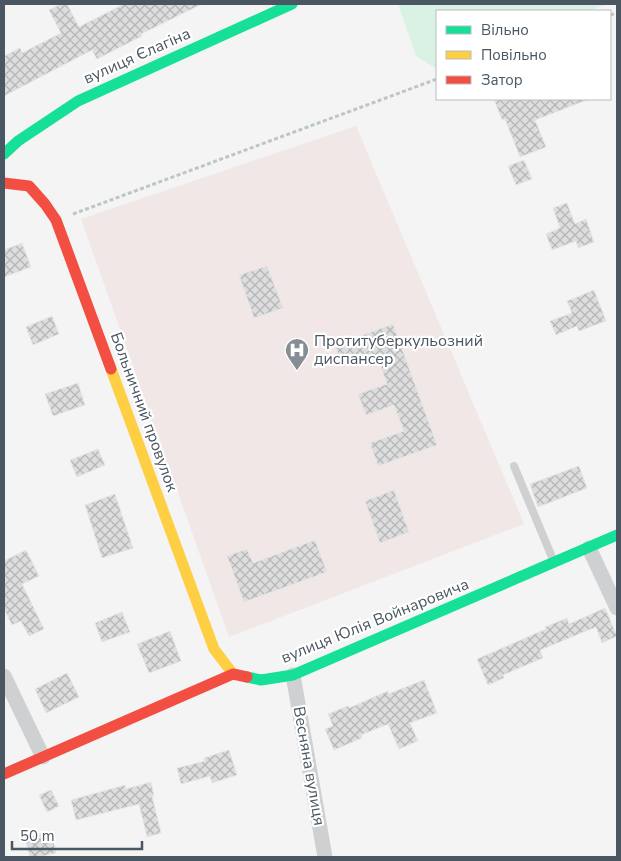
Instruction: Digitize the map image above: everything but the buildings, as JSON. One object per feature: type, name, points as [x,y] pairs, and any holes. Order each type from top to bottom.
[{"type":"main road","name":"вулиця Єлагіна","points":[[4,154],[18,140],[78,101],[292,4]]},
{"type":"main road","name":"Больничний провулок","points":[[4,183],[29,186],[56,220],[214,649],[233,674]]},
{"type":"main road","name":"вулиця Юлія Войнаровича","points":[[233,674],[260,680],[293,675],[555,564],[617,535]]},
{"type":"main road","points":[[4,774],[233,674]]},
{"type":"street","points":[[589,548],[617,608]]},
{"type":"street","name":"Весняна вулиця","points":[[293,675],[325,857]]},
{"type":"street","points":[[4,676],[42,757]]},
{"type":"lane","points":[[514,466],[555,564]]},
{"type":"path","points":[[56,220],[436,79]]},
{"type":"shaded area","name":"Протитуберкульозний диспансер","points":[[356,126],[524,524],[229,637],[81,219]]},
{"type":"green space","points":[[398,4],[608,4],[591,10],[436,10],[436,68],[416,56]]},
{"type":"traffic: fast","points":[[4,154],[18,141],[78,101],[292,4]]},
{"type":"traffic: fast","points":[[247,677],[261,680],[293,675],[617,535]]},
{"type":"traffic: slow","points":[[111,369],[214,649],[233,674]]},
{"type":"traffic: jam","points":[[4,183],[29,186],[56,220],[111,369]]},
{"type":"traffic: jam","points":[[4,774],[233,674],[247,677]]},
{"type":"place","name":"Протитуберкульозний диспансер","points":[[297,371]]}]
